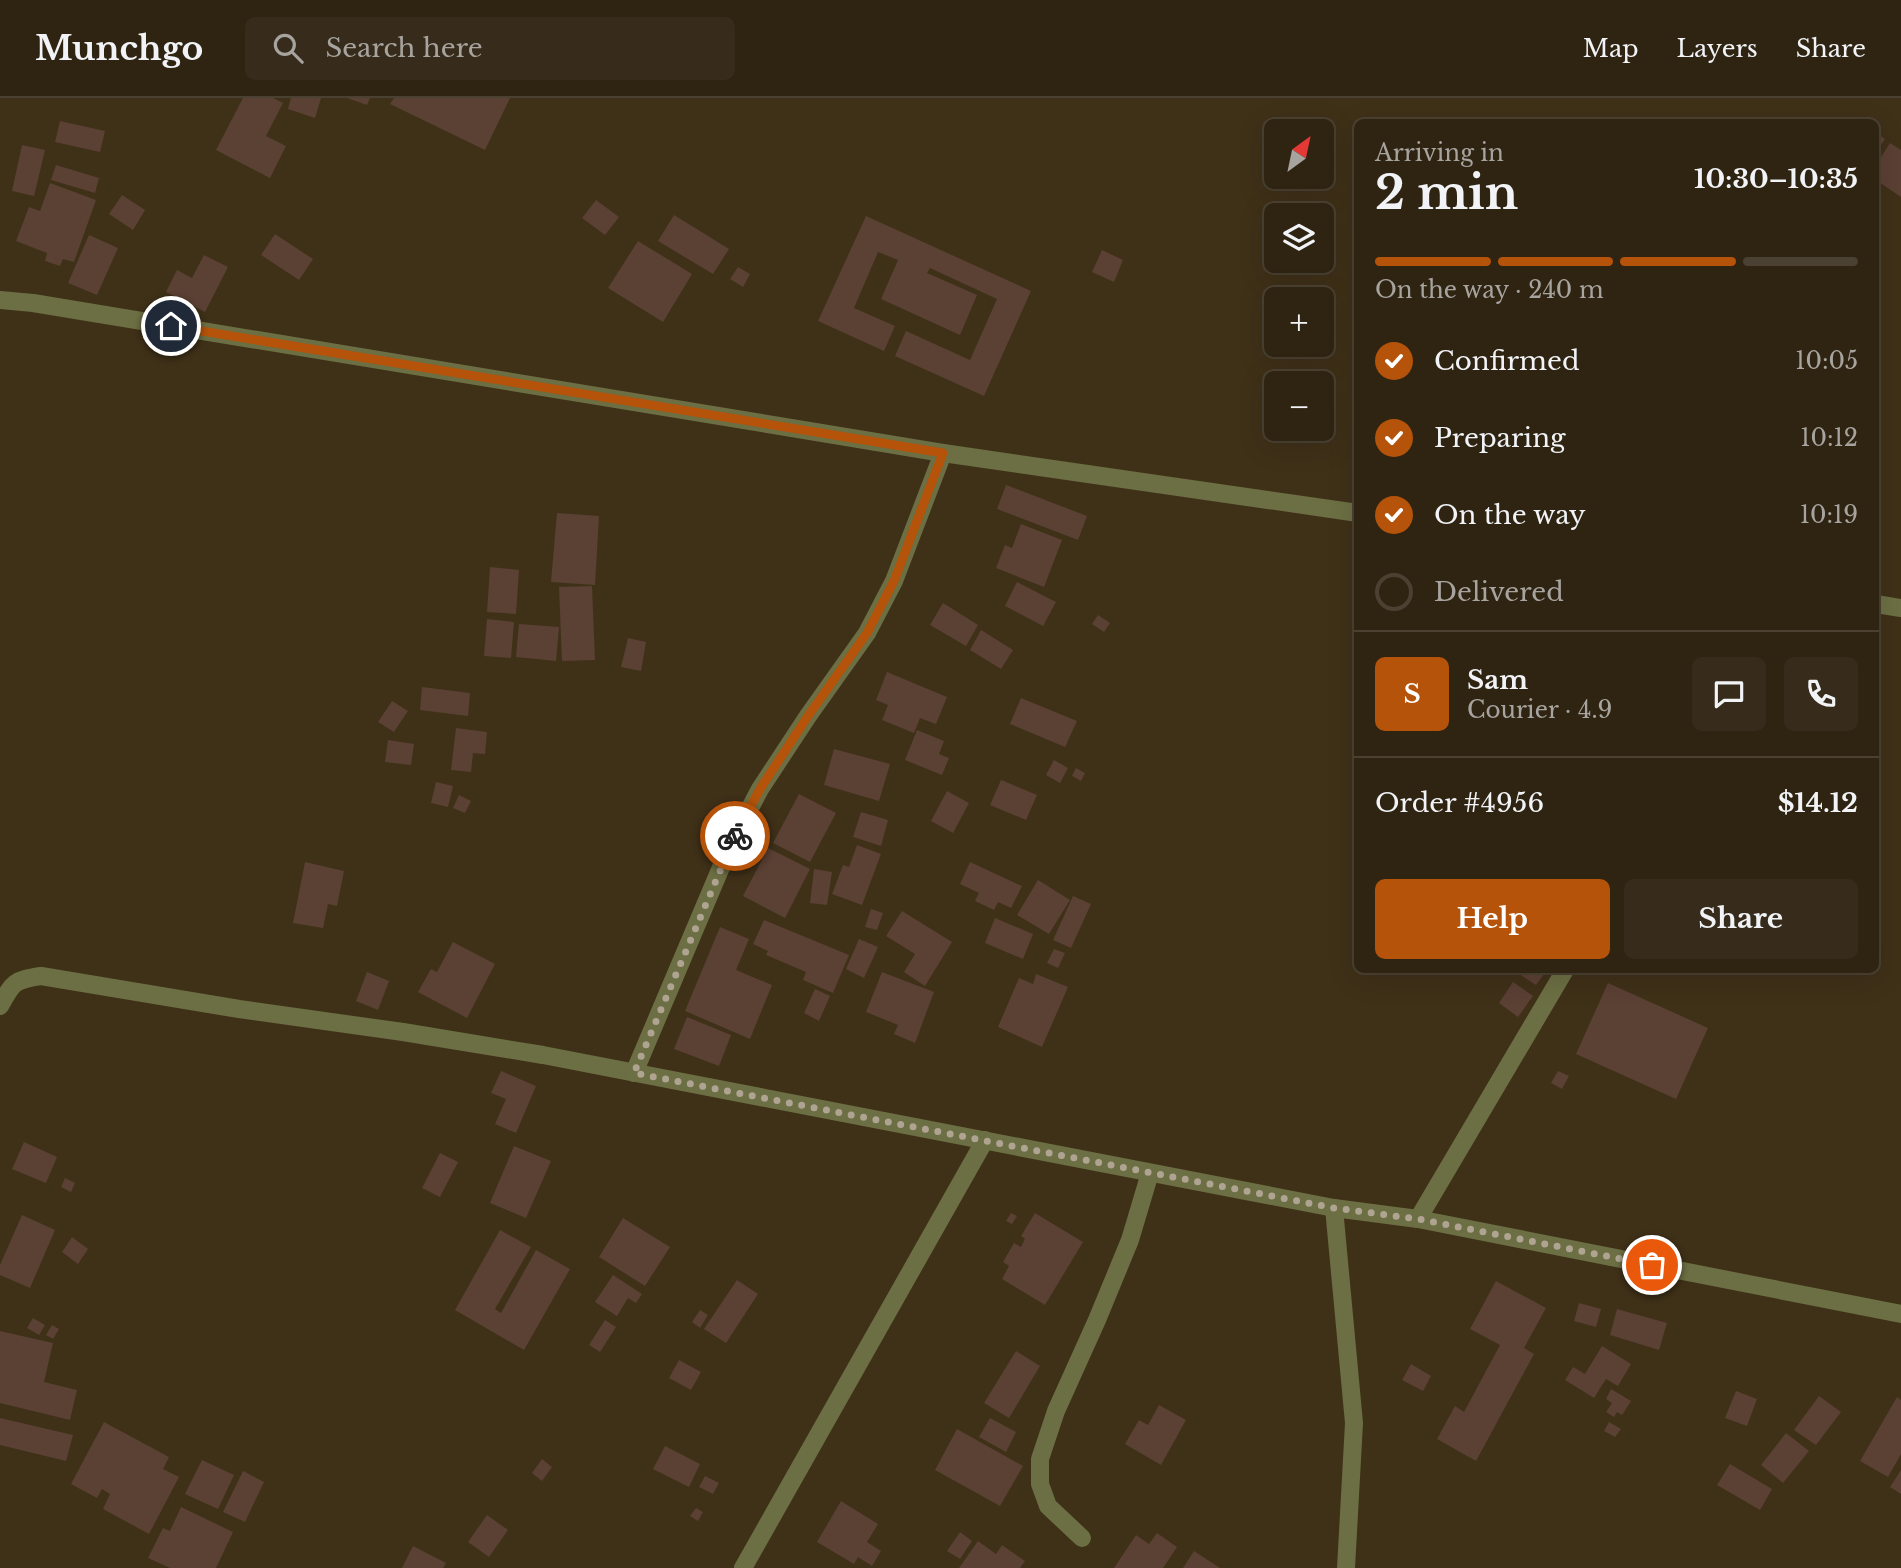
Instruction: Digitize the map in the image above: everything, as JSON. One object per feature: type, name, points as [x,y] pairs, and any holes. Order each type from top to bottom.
[{"type":"street","points":[[0,300],[33,303],[943,453],[1354,512]]},
{"type":"street","points":[[634,1073],[730,846],[760,789],[867,633],[894,581],[943,453]]},
{"type":"street","points":[[1879,604],[1901,608]]},
{"type":"street","points":[[1418,1219],[1563,973]]},
{"type":"street","points":[[0,1006],[11,987],[20,979],[41,976],[239,1009],[442,1038],[543,1055],[1334,1208],[1418,1219],[1901,1314]]},
{"type":"street","points":[[743,1568],[985,1140]]},
{"type":"street","points":[[1082,1538],[1048,1506],[1040,1484],[1040,1458],[1056,1412],[1130,1240],[1150,1173]]},
{"type":"street","points":[[1334,1208],[1354,1423],[1346,1568]]},
{"type":"building","points":[[243,98],[273,98],[283,103],[266,136],[286,146],[270,178],[216,150]]},
{"type":"building","points":[[291,98],[321,98],[315,118],[288,109]]},
{"type":"building","points":[[347,98],[370,98],[367,105]]},
{"type":"building","points":[[394,98],[510,98],[485,150],[390,104]]},
{"type":"building","points":[[60,121],[105,131],[100,152],[55,142]]},
{"type":"building","points":[[1879,135],[1885,139],[1879,148]]},
{"type":"building","points":[[1890,143],[1901,150],[1901,197],[1879,182],[1879,160]]},
{"type":"building","points":[[22,145],[45,150],[34,196],[12,191]]},
{"type":"building","points":[[56,165],[99,178],[95,193],[51,180]]},
{"type":"building","points":[[50,183],[96,200],[74,262],[63,259],[60,266],[45,261],[47,253],[16,241],[29,207],[40,211]]},
{"type":"building","points":[[122,195],[145,210],[133,230],[109,214]]},
{"type":"building","points":[[596,200],[619,217],[605,235],[582,218]]},
{"type":"building","points":[[674,215],[729,249],[713,274],[658,241]]},
{"type":"building","points":[[866,216],[1031,291],[984,396],[895,356],[906,331],[970,360],[997,299],[930,268],[927,273],[977,295],[960,335],[881,299],[898,260],[878,252],[854,308],[895,326],[884,351],[818,321]]},
{"type":"building","points":[[275,234],[313,259],[299,280],[261,255]]},
{"type":"building","points":[[89,235],[118,248],[97,295],[68,283]]},
{"type":"building","points":[[638,241],[692,274],[663,322],[608,288]]},
{"type":"building","points":[[1102,250],[1123,260],[1114,282],[1092,272]]},
{"type":"building","points":[[204,255],[228,267],[205,312],[166,292],[177,270],[192,278]]},
{"type":"building","points":[[738,267],[750,274],[743,287],[730,279]]},
{"type":"building","points":[[1006,485],[1087,516],[1078,540],[997,509]]},
{"type":"building","points":[[557,513],[599,516],[595,585],[551,582]]},
{"type":"building","points":[[1021,524],[1062,540],[1044,587],[996,568],[1005,545],[1012,548]]},
{"type":"building","points":[[490,567],[519,570],[516,614],[487,612]]},
{"type":"building","points":[[1017,582],[1056,602],[1043,626],[1005,606]]},
{"type":"building","points":[[592,586],[595,660],[562,661],[559,587]]},
{"type":"building","points":[[943,603],[978,625],[966,646],[930,625]]},
{"type":"building","points":[[1098,615],[1110,623],[1104,632],[1092,624]]},
{"type":"building","points":[[487,619],[514,622],[511,658],[484,656]]},
{"type":"building","points":[[519,624],[559,627],[556,661],[516,657]]},
{"type":"building","points":[[981,630],[1013,650],[1001,669],[970,650]]},
{"type":"building","points":[[628,638],[646,642],[641,671],[621,667]]},
{"type":"building","points":[[887,672],[947,697],[936,724],[920,718],[914,733],[882,720],[888,705],[876,700]]},
{"type":"building","points":[[422,687],[470,693],[468,716],[420,710]]},
{"type":"building","points":[[1021,698],[1077,721],[1065,747],[1010,724]]},
{"type":"building","points":[[392,701],[408,711],[394,732],[378,722]]},
{"type":"building","points":[[456,728],[487,732],[485,754],[473,753],[471,772],[451,770]]},
{"type":"building","points":[[917,730],[944,741],[939,754],[949,758],[942,775],[905,760]]},
{"type":"building","points":[[388,740],[414,744],[411,765],[385,762]]},
{"type":"building","points":[[834,749],[890,764],[879,801],[824,785]]},
{"type":"building","points":[[1054,760],[1068,768],[1060,783],[1046,775]]},
{"type":"building","points":[[1076,768],[1085,773],[1081,781],[1072,776]]},
{"type":"building","points":[[1001,780],[1037,795],[1026,820],[990,805]]},
{"type":"building","points":[[436,782],[453,786],[448,807],[431,803]]},
{"type":"building","points":[[947,791],[969,803],[953,833],[931,821]]},
{"type":"building","points":[[799,794],[836,813],[810,862],[773,843]]},
{"type":"building","points":[[459,795],[471,801],[465,813],[453,808]]},
{"type":"building","points":[[861,812],[888,820],[881,846],[853,837]]},
{"type":"building","points":[[857,845],[881,854],[862,905],[832,894],[843,865],[849,867]]},
{"type":"building","points":[[768,848],[810,869],[785,918],[743,896]]},
{"type":"building","points":[[305,862],[344,871],[337,906],[328,904],[323,928],[293,923]]},
{"type":"building","points":[[970,862],[1022,886],[1011,908],[998,902],[994,910],[975,901],[979,893],[960,884]]},
{"type":"building","points":[[814,869],[832,872],[827,905],[810,903]]},
{"type":"building","points":[[1038,880],[1070,900],[1049,934],[1017,915]]},
{"type":"building","points":[[1073,896],[1091,904],[1071,948],[1053,940]]},
{"type":"building","points":[[871,909],[883,913],[877,930],[865,927]]},
{"type":"building","points":[[902,911],[952,942],[925,986],[904,972],[915,954],[886,936]]},
{"type":"building","points":[[995,918],[1033,934],[1023,959],[985,943]]},
{"type":"building","points":[[764,920],[849,955],[833,993],[803,980],[806,972],[766,955],[768,951],[753,944]]},
{"type":"building","points":[[720,927],[749,939],[736,970],[772,985],[750,1039],[685,1011]]},
{"type":"building","points":[[859,939],[878,947],[864,978],[846,969]]},
{"type":"building","points":[[453,942],[495,964],[467,1018],[418,992],[431,969],[437,972]]},
{"type":"building","points":[[1054,949],[1065,953],[1058,968],[1047,963]]},
{"type":"building","points":[[367,972],[389,981],[378,1010],[356,1001]]},
{"type":"building","points":[[882,972],[934,992],[915,1043],[894,1034],[898,1025],[866,1012]]},
{"type":"building","points":[[1518,973],[1545,973],[1536,985]]},
{"type":"building","points":[[1036,974],[1068,987],[1042,1047],[998,1027],[1019,978],[1033,984]]},
{"type":"building","points":[[1513,982],[1533,996],[1518,1017],[1499,1003]]},
{"type":"building","points":[[1608,983],[1708,1028],[1676,1099],[1576,1054]]},
{"type":"building","points":[[815,989],[830,996],[819,1021],[804,1013]]},
{"type":"building","points":[[687,1017],[731,1035],[719,1066],[674,1049]]},
{"type":"building","points":[[501,1071],[536,1086],[516,1133],[495,1124],[506,1099],[491,1093]]},
{"type":"building","points":[[1558,1071],[1569,1076],[1562,1089],[1551,1083]]},
{"type":"building","points":[[24,1142],[57,1157],[46,1183],[12,1169]]},
{"type":"building","points":[[514,1146],[551,1161],[526,1218],[490,1203]]},
{"type":"building","points":[[440,1153],[458,1162],[440,1197],[422,1188]]},
{"type":"building","points":[[65,1178],[75,1183],[71,1192],[61,1187]]},
{"type":"building","points":[[1011,1213],[1017,1216],[1012,1224],[1006,1221]]},
{"type":"building","points":[[1035,1213],[1083,1242],[1045,1305],[1002,1279],[1009,1266],[1003,1262],[1014,1243],[1021,1247],[1025,1239],[1021,1236]]},
{"type":"building","points":[[22,1215],[55,1230],[30,1288],[0,1275],[0,1265]]},
{"type":"building","points":[[623,1218],[670,1247],[645,1286],[599,1257]]},
{"type":"building","points":[[500,1230],[531,1247],[495,1309],[501,1313],[536,1250],[570,1269],[524,1350],[455,1310]]},
{"type":"building","points":[[72,1237],[88,1249],[78,1264],[62,1252]]},
{"type":"building","points":[[613,1275],[642,1294],[636,1303],[628,1298],[617,1316],[595,1302]]},
{"type":"building","points":[[737,1280],[758,1294],[726,1343],[704,1329]]},
{"type":"building","points":[[1496,1281],[1546,1308],[1524,1348],[1534,1354],[1476,1461],[1437,1439],[1455,1406],[1464,1412],[1500,1345],[1470,1329]]},
{"type":"building","points":[[1579,1303],[1601,1309],[1596,1327],[1574,1321]]},
{"type":"building","points":[[1617,1309],[1667,1323],[1659,1350],[1610,1335]]},
{"type":"building","points":[[700,1310],[708,1315],[700,1328],[692,1322]]},
{"type":"building","points":[[33,1318],[45,1325],[39,1335],[27,1328]]},
{"type":"building","points":[[605,1320],[616,1327],[600,1352],[589,1345]]},
{"type":"building","points":[[52,1325],[59,1329],[53,1339],[46,1335]]},
{"type":"building","points":[[0,1331],[53,1343],[44,1382],[77,1390],[70,1420],[0,1403]]},
{"type":"building","points":[[1602,1346],[1631,1364],[1618,1386],[1606,1379],[1594,1398],[1565,1380],[1573,1367],[1585,1374]]},
{"type":"building","points":[[1016,1351],[1040,1366],[1009,1418],[984,1403]]},
{"type":"building","points":[[679,1360],[701,1372],[691,1390],[669,1378]]},
{"type":"building","points":[[1411,1364],[1431,1376],[1423,1391],[1402,1380]]},
{"type":"building","points":[[1611,1389],[1631,1401],[1622,1415],[1617,1412],[1614,1417],[1606,1412],[1612,1403],[1606,1399]]},
{"type":"building","points":[[1736,1391],[1757,1399],[1747,1426],[1725,1418]]},
{"type":"building","points":[[1819,1396],[1841,1412],[1816,1445],[1794,1430]]},
{"type":"building","points":[[1897,1397],[1901,1400],[1901,1454],[1888,1477],[1860,1461]]},
{"type":"building","points":[[1159,1405],[1186,1420],[1161,1465],[1125,1444],[1139,1420],[1148,1425]]},
{"type":"building","points":[[0,1418],[73,1435],[66,1461],[0,1445]]},
{"type":"building","points":[[990,1418],[1016,1432],[1006,1452],[979,1437]]},
{"type":"building","points":[[104,1422],[169,1457],[163,1469],[179,1477],[149,1534],[103,1509],[110,1494],[102,1489],[97,1498],[71,1484]]},
{"type":"building","points":[[1609,1422],[1621,1429],[1615,1437],[1604,1431]]},
{"type":"building","points":[[957,1429],[1023,1466],[1000,1506],[935,1470]]},
{"type":"building","points":[[1786,1433],[1809,1451],[1783,1483],[1761,1465]]},
{"type":"building","points":[[665,1446],[700,1464],[689,1487],[653,1469]]},
{"type":"building","points":[[542,1459],[552,1467],[542,1481],[532,1473]]},
{"type":"building","points":[[202,1460],[234,1475],[218,1509],[185,1494]]},
{"type":"building","points":[[1730,1464],[1772,1489],[1760,1510],[1717,1485]]},
{"type":"building","points":[[1901,1470],[1901,1494],[1890,1487]]},
{"type":"building","points":[[243,1471],[264,1482],[245,1522],[223,1512]]},
{"type":"building","points":[[705,1476],[719,1483],[713,1494],[699,1487]]},
{"type":"building","points":[[841,1501],[878,1524],[867,1542],[881,1551],[872,1566],[858,1557],[854,1564],[817,1542]]},
{"type":"building","points":[[181,1507],[233,1532],[216,1568],[170,1568],[148,1558],[163,1528],[170,1531]]},
{"type":"building","points":[[696,1508],[703,1512],[698,1521],[690,1516]]},
{"type":"building","points":[[487,1515],[508,1530],[489,1557],[468,1542]]},
{"type":"building","points":[[960,1532],[972,1541],[960,1559],[947,1551]]},
{"type":"building","points":[[1157,1533],[1177,1547],[1163,1568],[1114,1568],[1136,1535],[1149,1544]]},
{"type":"building","points":[[978,1541],[996,1554],[1002,1545],[1025,1561],[1020,1568],[959,1568]]},
{"type":"building","points":[[413,1546],[446,1563],[443,1568],[402,1568]]},
{"type":"building","points":[[1194,1551],[1220,1568],[1183,1568]]},
{"type":"way so far","points":[[735,836],[634,1073],[1334,1208],[1418,1219],[1652,1265]]},
{"type":"route","points":[[171,326],[943,453],[894,581],[867,633],[760,789],[735,836]]}]
